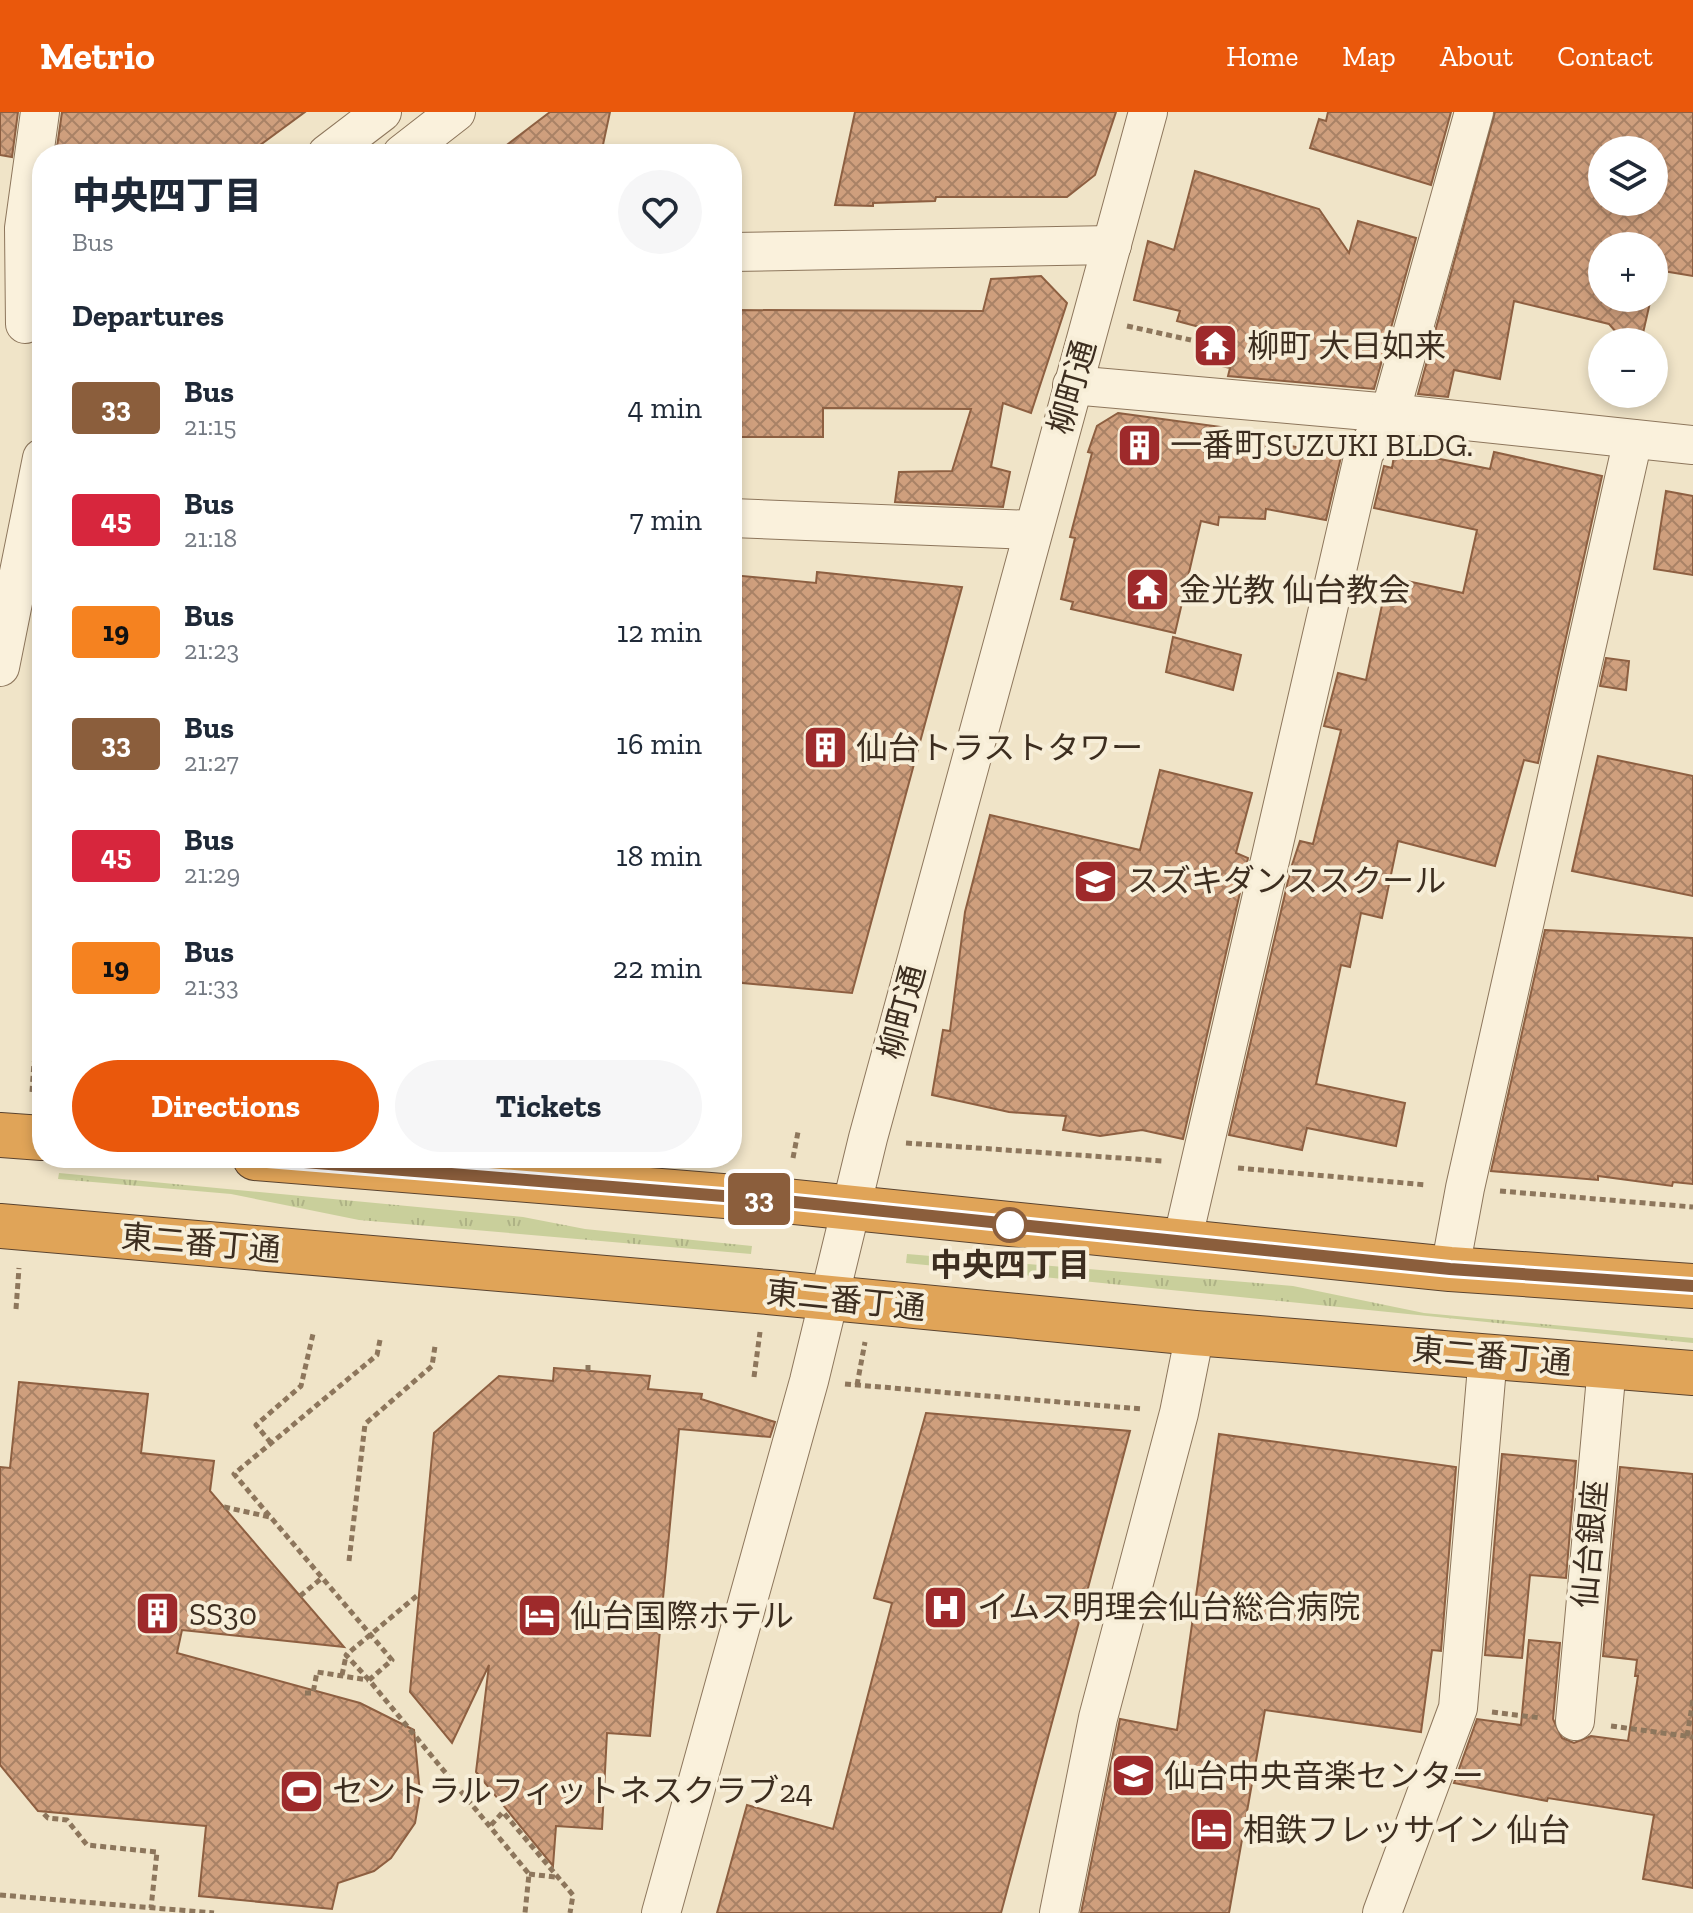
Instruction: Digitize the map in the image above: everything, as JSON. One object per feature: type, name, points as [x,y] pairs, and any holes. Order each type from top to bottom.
[{"type":"highway","points":[[0,1135],[32,1137]]},
{"type":"highway","points":[[372,1168],[850,1209],[1450,1269],[1693,1286]]},
{"type":"highway","name":"東二番丁通","points":[[0,1226],[1195,1333],[1693,1373]]},
{"type":"street","points":[[36,144],[40,112]]},
{"type":"street","points":[[340,144],[382,112]]},
{"type":"street","points":[[415,144],[456,112]]},
{"type":"street","name":"柳町通","points":[[661,1913],[809,1381],[850,1209],[1148,112]]},
{"type":"street","points":[[1182,1242],[1364,453],[1390,413],[1474,112]]},
{"type":"street","points":[[22,324],[24,228],[32,170]]},
{"type":"street","points":[[742,252],[1112,245]]},
{"type":"street","points":[[1072,385],[1390,413],[1693,445]]},
{"type":"street","points":[[1450,1269],[1465,1188],[1633,439]]},
{"type":"street","points":[[0,667],[32,515]]},
{"type":"street","points":[[742,518],[1032,530]]},
{"type":"street","points":[[1059,1913],[1098,1718],[1179,1413],[1195,1333]]},
{"type":"street","points":[[1382,1913],[1458,1708],[1488,1355]]},
{"type":"street","name":"仙台銀座","points":[[1575,1721],[1607,1366]]},
{"type":"path","points":[[1114,323],[1191,340]]},
{"type":"path","points":[[793,1158],[798,1132]]},
{"type":"path","points":[[893,1141],[1165,1161]]},
{"type":"path","points":[[1232,1167],[1433,1185]]},
{"type":"path","points":[[1487,1190],[1693,1207]]},
{"type":"path","points":[[16,1309],[19,1268]]},
{"type":"path","points":[[754,1377],[760,1332]]},
{"type":"path","points":[[271,1443],[256,1425],[301,1386],[313,1334]]},
{"type":"path","points":[[369,1680],[392,1660],[234,1474],[377,1355],[380,1340]]},
{"type":"path","points":[[857,1385],[865,1341]]},
{"type":"path","points":[[349,1561],[365,1424],[432,1366],[435,1346]]},
{"type":"path","points":[[588,1361],[588,1371]]},
{"type":"path","points":[[843,1384],[1147,1410]]},
{"type":"path","points":[[224,1507],[271,1518]]},
{"type":"path","points":[[300,1596],[322,1578]]},
{"type":"path","points":[[342,1675],[346,1655],[419,1594]]},
{"type":"path","points":[[346,1655],[529,1874],[525,1913]]},
{"type":"path","points":[[305,1693],[313,1693],[317,1672],[369,1680]]},
{"type":"path","points":[[1687,1736],[1693,1700]]},
{"type":"path","points":[[491,1825],[503,1812],[573,1895],[570,1913]]},
{"type":"path","points":[[44,1814],[48,1818],[67,1820],[87,1845],[157,1852],[151,1908]]},
{"type":"path","points":[[529,1874],[557,1877]]},
{"type":"path","points":[[0,1895],[214,1913]]},
{"type":"green space","points":[[59,1173],[523,1217],[585,1229],[752,1246],[751,1254],[359,1220],[231,1194],[58,1179]]},
{"type":"green space","points":[[907,1254],[1293,1286],[1424,1313],[1693,1338],[1693,1343],[906,1263]]},
{"type":"building","points":[[0,112],[18,112],[12,157],[0,155]]},
{"type":"building","points":[[62,112],[305,112],[262,144],[57,144]]},
{"type":"building","points":[[550,112],[610,112],[603,144],[508,144]]},
{"type":"building","points":[[855,112],[1116,112],[1095,175],[1067,197],[936,197],[935,201],[873,203],[873,206],[835,205]]},
{"type":"building","points":[[1328,112],[1451,112],[1431,185],[1310,148],[1319,119],[1326,121]]},
{"type":"building","points":[[1495,112],[1693,112],[1693,276],[1668,272],[1668,232],[1588,232],[1588,312],[1648,312],[1644,328],[1613,328],[1609,324],[1514,301],[1500,379],[1454,370],[1448,397],[1418,394]]},
{"type":"building","points":[[1195,171],[1319,209],[1349,253],[1358,221],[1416,238],[1374,389],[1228,376],[1230,368],[1198,360],[1207,329],[1177,321],[1180,311],[1134,300],[1148,241],[1174,250]]},
{"type":"building","points":[[1041,276],[1067,303],[1031,413],[1003,403],[991,467],[1010,472],[1003,507],[895,502],[899,472],[952,471],[971,409],[823,408],[823,437],[742,437],[742,310],[983,311],[991,279]]},
{"type":"building","points":[[1118,413],[1229,428],[1229,432],[1341,457],[1326,520],[1266,509],[1265,519],[1219,517],[1218,525],[1201,521],[1175,633],[1071,609],[1073,602],[1061,599],[1075,538],[1070,537],[1092,453],[1088,452],[1097,426]]},
{"type":"building","points":[[1395,450],[1490,469],[1494,452],[1602,476],[1538,763],[1524,760],[1495,866],[1398,841],[1382,918],[1361,913],[1350,967],[1341,965],[1316,1084],[1405,1103],[1396,1146],[1307,1128],[1302,1150],[1229,1135],[1291,868],[1300,841],[1313,844],[1341,730],[1324,726],[1338,673],[1366,680],[1388,577],[1463,593],[1477,530],[1374,508],[1384,466],[1392,468]]},
{"type":"building","points":[[1666,491],[1693,496],[1693,575],[1654,569]]},
{"type":"building","name":"仙台トラストタワー","points":[[817,572],[962,587],[852,993],[742,983],[742,576],[816,583]]},
{"type":"building","points":[[1173,637],[1241,655],[1233,690],[1166,672]]},
{"type":"building","points":[[1606,658],[1629,661],[1626,690],[1600,686]]},
{"type":"building","points":[[1598,756],[1693,776],[1693,896],[1572,871]]},
{"type":"building","points":[[1160,770],[1252,793],[1236,853],[1248,858],[1183,1139],[1142,1130],[1100,1136],[1063,1130],[1066,1116],[1009,1112],[932,1095],[943,1030],[950,1031],[965,912],[990,815],[1140,850]]},
{"type":"building","points":[[1545,930],[1693,938],[1693,1184],[1673,1182],[1672,1186],[1598,1176],[1598,1180],[1491,1171]]},
{"type":"building","name":"仙台国際ホテル","points":[[554,1368],[650,1376],[648,1389],[702,1394],[701,1399],[775,1422],[770,1437],[679,1429],[650,1736],[607,1733],[602,1829],[556,1826],[553,1866],[476,1772],[489,1665],[452,1743],[410,1692],[434,1433],[499,1376],[553,1381]]},
{"type":"building","name":"SS30","points":[[19,1382],[148,1394],[141,1453],[214,1461],[210,1491],[344,1647],[182,1630],[177,1653],[360,1703],[414,1730],[420,1794],[415,1823],[391,1858],[374,1871],[338,1883],[332,1909],[199,1896],[206,1826],[38,1811],[0,1765],[0,1467],[10,1468]]},
{"type":"building","points":[[926,1413],[1130,1431],[1001,1913],[717,1913],[747,1805],[833,1829],[892,1603],[874,1598]]},
{"type":"building","points":[[1219,1434],[1456,1467],[1441,1651],[1432,1650],[1421,1732],[1265,1710],[1229,1913],[1081,1913],[1120,1719],[1177,1730]]},
{"type":"building","points":[[1502,1454],[1576,1461],[1566,1578],[1530,1575],[1522,1658],[1485,1655]]},
{"type":"building","points":[[1620,1467],[1693,1474],[1693,1888],[1643,1879],[1654,1815],[1548,1798],[1547,1801],[1454,1783],[1477,1719],[1521,1725],[1529,1640],[1560,1643],[1553,1719],[1562,1738],[1574,1743],[1591,1736],[1628,1741],[1638,1676],[1635,1676],[1637,1660],[1603,1656]]},
{"type":"bus line","name":"33","points":[[375,1168],[785,1201],[1450,1269],[1693,1286]]},
{"type":"place","name":"柳町 大日如来","points":[[1216,346]]},
{"type":"place","name":"一番町SUZUKI BLDG.","points":[[1139,445]]},
{"type":"place","name":"金光教 仙台教会","points":[[1148,590]]},
{"type":"place","name":"仙台トラストタワー","points":[[825,748]]},
{"type":"place","name":"スズキダンススクール","points":[[1096,881]]},
{"type":"place","name":"中央四丁目","points":[[1010,1225]]},
{"type":"place","name":"イムス明理会仙台総合病院","points":[[946,1607]]},
{"type":"place","name":"SS30","points":[[158,1614]]},
{"type":"place","name":"仙台国際ホテル","points":[[539,1616]]},
{"type":"place","name":"仙台中央音楽センター","points":[[1133,1776]]},
{"type":"place","name":"セントラルフィットネスクラブ24","points":[[301,1791]]},
{"type":"place","name":"相鉄フレッサイン 仙台","points":[[1212,1830]]}]
